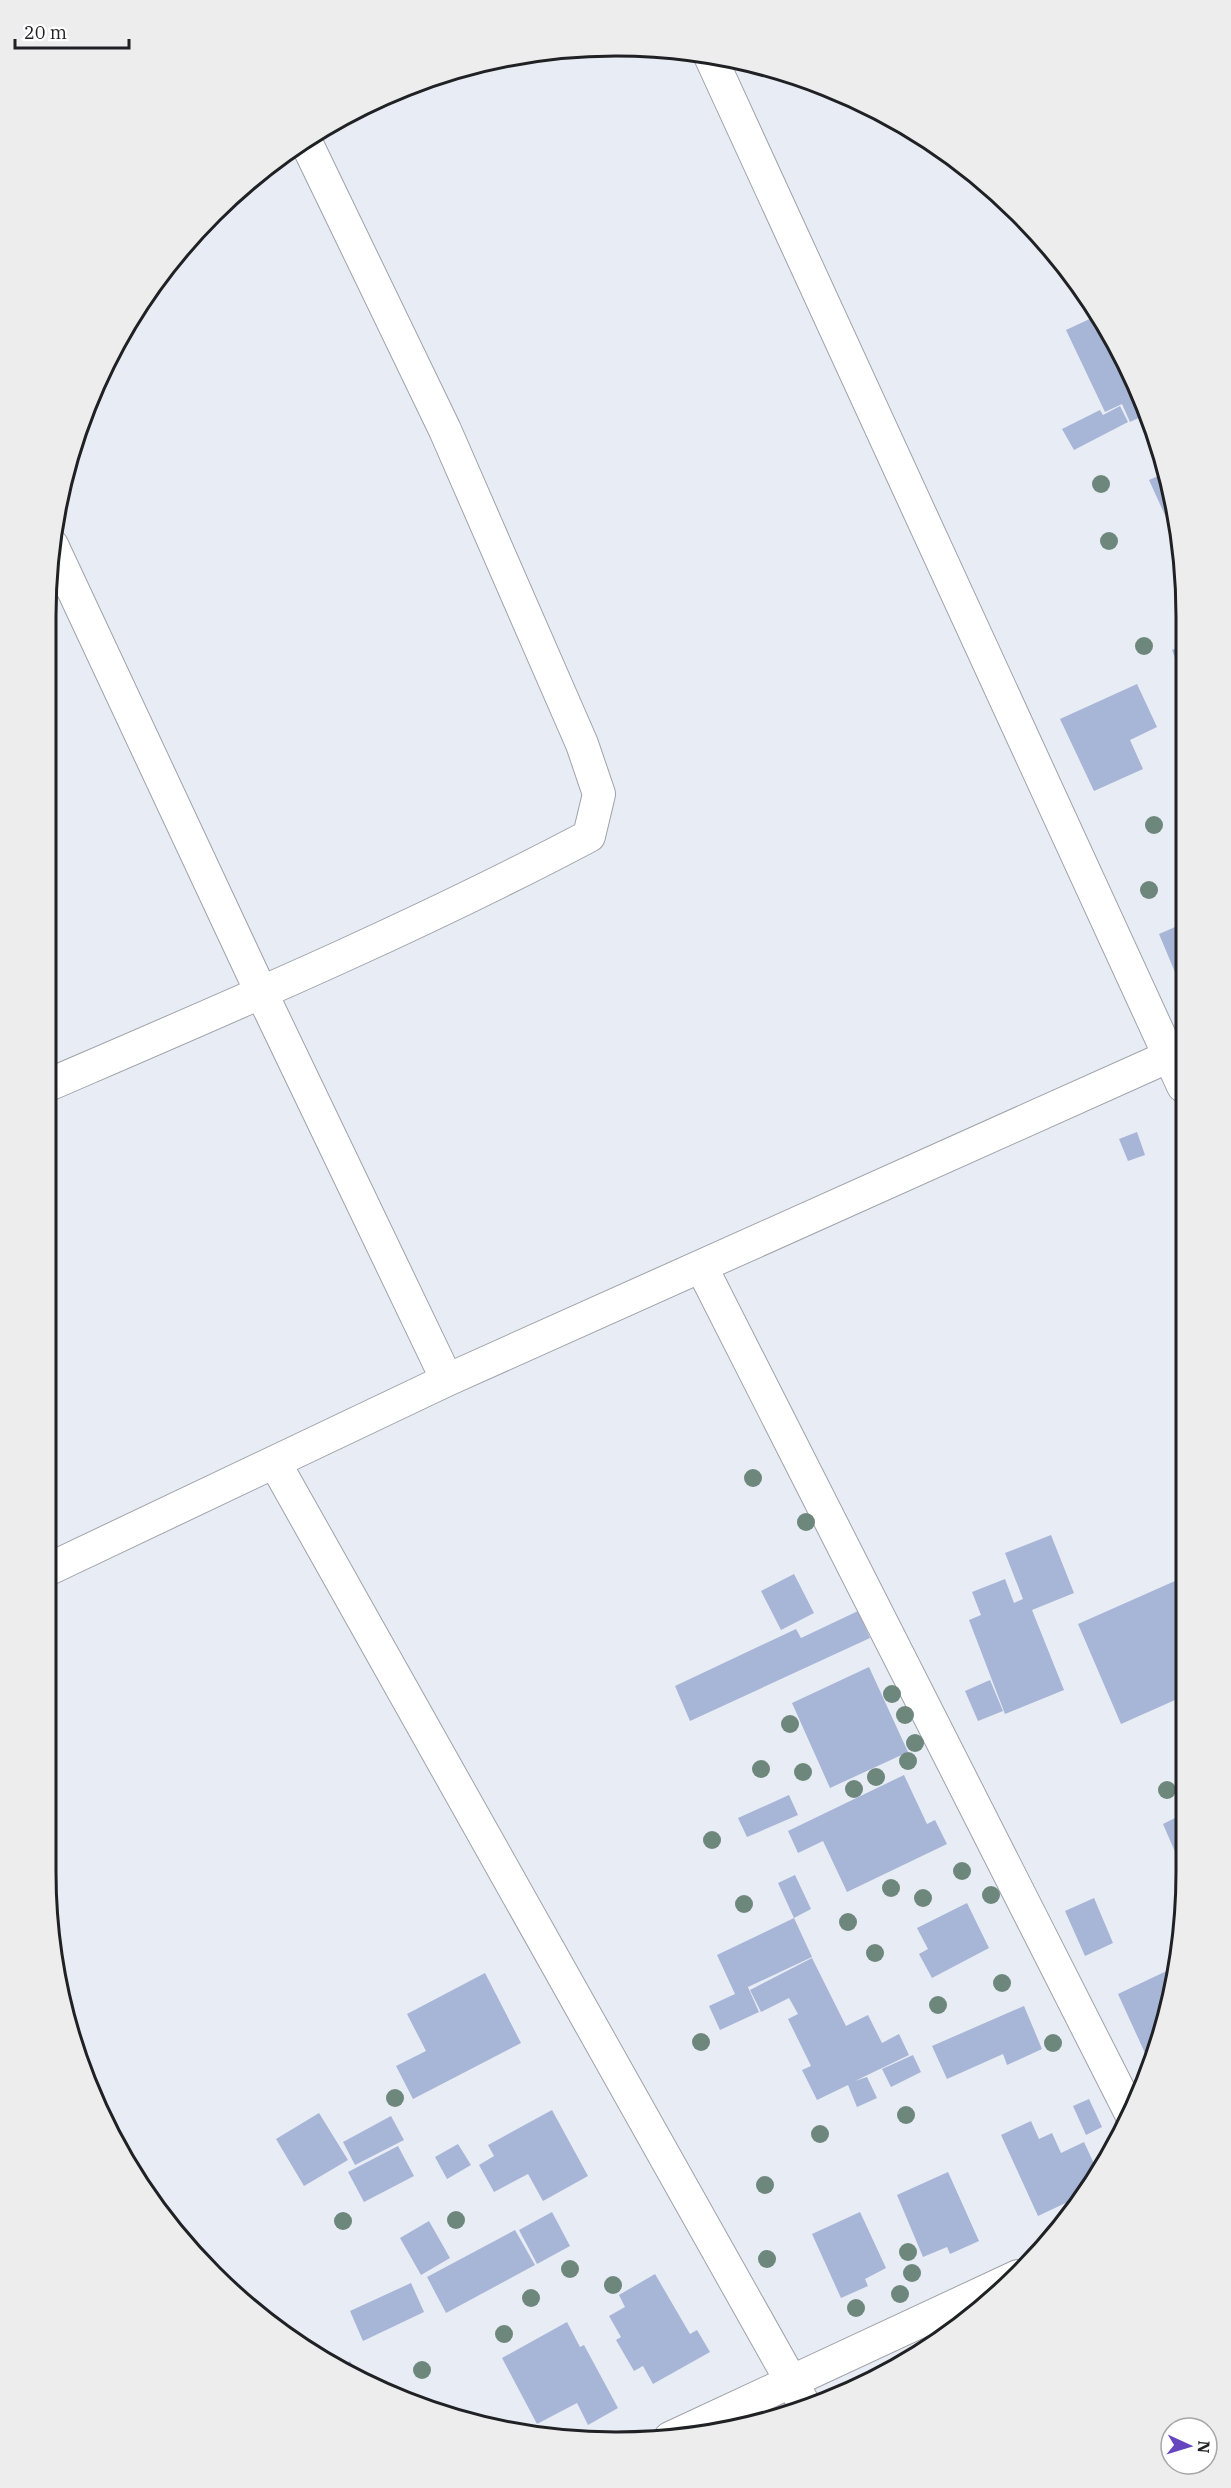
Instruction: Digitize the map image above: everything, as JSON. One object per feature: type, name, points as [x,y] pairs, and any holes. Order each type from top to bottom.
[{"type":"street","points":[[55,1565],[276,1463],[447,1380],[702,1268],[1176,1053],[714,64]]},
{"type":"street","points":[[55,1082],[262,994],[523,871],[589,836],[599,794],[582,744],[445,430],[309,147]]},
{"type":"street","points":[[59,559],[262,994],[447,1380]]},
{"type":"street","points":[[702,1268],[1126,2103]]},
{"type":"street","points":[[276,1463],[797,2392]]},
{"type":"street","points":[[705,2425],[797,2392],[986,2293]]},
{"type":"building","points":[[1090,319],[1118,368],[1139,418],[1130,422],[1122,404],[1105,412],[1066,330]]},
{"type":"building","points":[[1120,406],[1128,422],[1074,450],[1062,429],[1100,410],[1103,415]]},
{"type":"building","points":[[1157,476],[1167,521],[1149,480]]},
{"type":"building","points":[[1176,648],[1176,660],[1172,650]]},
{"type":"building","points":[[1137,684],[1157,727],[1130,740],[1143,769],[1094,791],[1060,719]]},
{"type":"building","points":[[1176,927],[1176,975],[1159,934]]},
{"type":"building","points":[[1137,1132],[1145,1155],[1128,1161],[1119,1139]]},
{"type":"building","points":[[1051,1535],[1074,1593],[1032,1610],[1064,1690],[1005,1714],[969,1620],[981,1615],[972,1592],[1005,1579],[1014,1603],[1023,1599],[1005,1553]]},
{"type":"building","points":[[794,1574],[814,1613],[781,1630],[761,1591]]},
{"type":"building","points":[[1176,1581],[1176,1700],[1121,1724],[1078,1624]]},
{"type":"building","points":[[858,1611],[870,1638],[690,1721],[675,1686],[796,1629],[801,1638]]},
{"type":"building","points":[[869,1667],[908,1752],[830,1788],[792,1703]]},
{"type":"building","points":[[990,1680],[1003,1711],[978,1721],[965,1691]]},
{"type":"building","points":[[904,1775],[927,1824],[935,1820],[947,1844],[847,1892],[823,1841],[798,1853],[788,1831]]},
{"type":"building","points":[[789,1795],[798,1815],[747,1837],[738,1818]]},
{"type":"building","points":[[1176,1818],[1176,1854],[1163,1824]]},
{"type":"building","points":[[795,1875],[811,1909],[794,1918],[778,1883]]},
{"type":"building","points":[[1094,1898],[1113,1943],[1085,1956],[1065,1911]]},
{"type":"building","points":[[967,1903],[989,1948],[932,1978],[919,1954],[928,1949],[917,1928]]},
{"type":"building","points":[[794,1918],[812,1957],[748,1987],[747,1985],[759,2012],[720,2030],[709,2006],[735,1994],[717,1955]]},
{"type":"building","points":[[812,1958],[846,2026],[868,2015],[882,2043],[899,2034],[909,2055],[855,2081],[867,2077],[877,2098],[857,2107],[848,2085],[817,2100],[802,2070],[811,2066],[788,2019],[798,2014],[789,1998],[761,2012],[750,1990]]},
{"type":"building","points":[[1167,1971],[1146,2054],[1118,1994]]},
{"type":"building","points":[[485,1973],[521,2043],[413,2099],[396,2066],[426,2051],[407,2014]]},
{"type":"building","points":[[1024,2006],[1042,2049],[1007,2065],[1003,2054],[947,2079],[932,2046]]},
{"type":"building","points":[[913,2055],[921,2072],[891,2087],[882,2069]]},
{"type":"building","points":[[1089,2099],[1102,2127],[1086,2135],[1073,2106]]},
{"type":"building","points":[[552,2110],[588,2176],[543,2201],[528,2174],[494,2192],[479,2165],[494,2156],[488,2145]]},
{"type":"building","points":[[319,2113],[348,2160],[304,2186],[276,2139]]},
{"type":"building","points":[[391,2116],[404,2140],[355,2165],[343,2142]]},
{"type":"building","points":[[1031,2121],[1039,2139],[1052,2133],[1061,2153],[1084,2142],[1094,2163],[1068,2202],[1038,2216],[1001,2135]]},
{"type":"building","points":[[458,2144],[471,2165],[447,2179],[435,2157]]},
{"type":"building","points":[[398,2146],[414,2176],[364,2202],[348,2172]]},
{"type":"building","points":[[948,2172],[979,2241],[950,2254],[947,2247],[923,2257],[897,2195]]},
{"type":"building","points":[[552,2212],[570,2246],[537,2264],[519,2230]]},
{"type":"building","points":[[860,2212],[886,2268],[865,2279],[868,2286],[841,2298],[812,2234]]},
{"type":"building","points":[[429,2221],[450,2258],[421,2275],[400,2238]]},
{"type":"building","points":[[515,2230],[535,2265],[446,2313],[427,2277]]},
{"type":"building","points":[[655,2274],[690,2334],[697,2330],[710,2352],[653,2384],[643,2366],[634,2371],[616,2340],[621,2337],[609,2316],[625,2307],[619,2295]]},
{"type":"building","points":[[411,2283],[424,2312],[363,2341],[350,2311]]},
{"type":"building","points":[[567,2322],[580,2347],[584,2345],[618,2408],[588,2425],[577,2403],[537,2424],[502,2358]]}]
